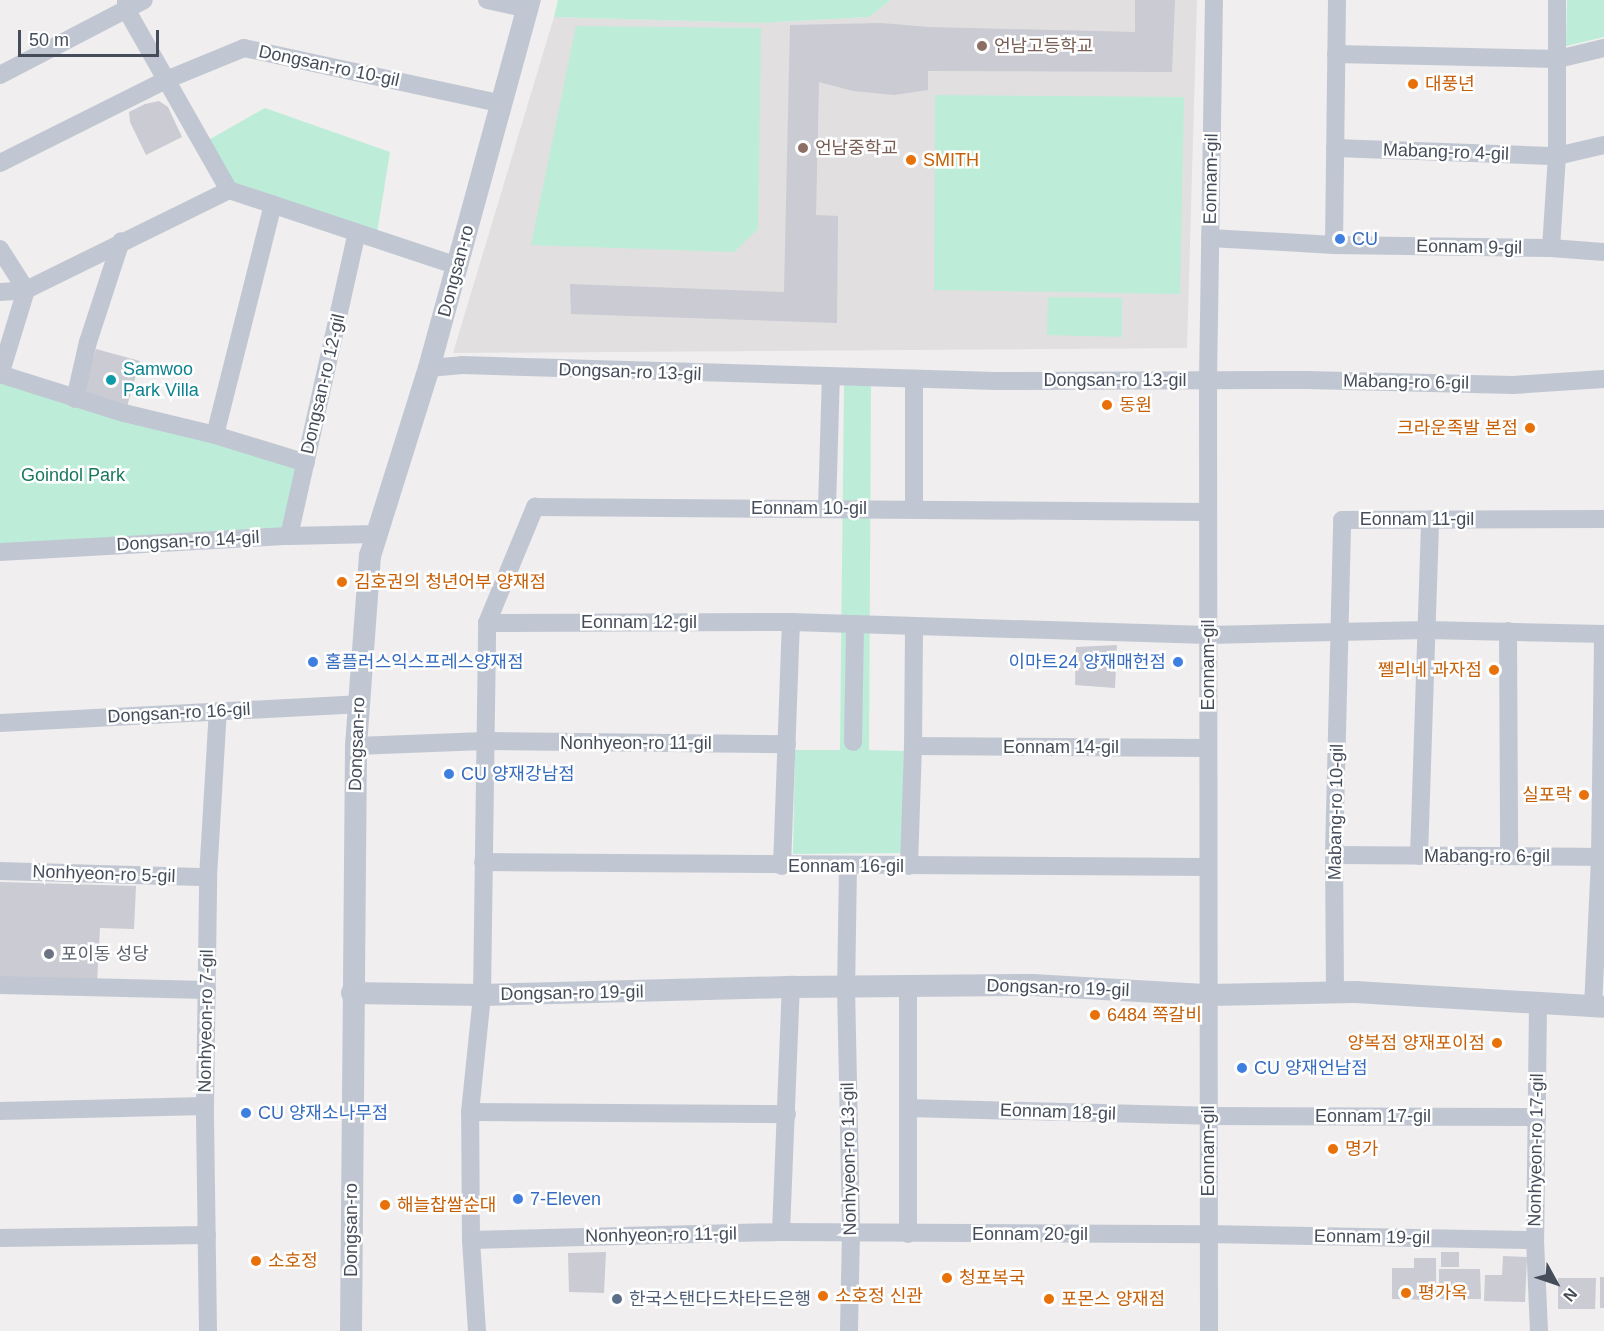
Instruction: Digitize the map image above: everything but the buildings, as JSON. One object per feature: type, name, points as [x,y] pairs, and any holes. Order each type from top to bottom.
[{"type":"street","points":[[0,75],[126,5],[144,0]]},
{"type":"street","points":[[487,0],[529,4]]},
{"type":"street","name":"Eonnam-gil","points":[[1209,1331],[1208,380],[1214,0]]},
{"type":"street","points":[[1334,245],[1337,0]]},
{"type":"street","points":[[1551,248],[1557,156],[1557,0]]},
{"type":"street","name":"Dongsan-ro","points":[[351,1331],[352,993],[357,704],[370,556],[429,368],[529,4]]},
{"type":"street","points":[[126,5],[229,190],[457,266]]},
{"type":"street","name":"Dongsan-ro 10-gil","points":[[0,163],[166,80],[244,48],[502,104]]},
{"type":"street","points":[[1336,54],[1558,59],[1604,48]]},
{"type":"street","points":[[1557,156],[1604,145]]},
{"type":"street","name":"Mabang-ro 4-gil","points":[[1335,148],[1557,156]]},
{"type":"street","points":[[0,292],[26,290],[121,241],[229,190]]},
{"type":"street","points":[[215,435],[273,204]]},
{"type":"street","name":"Dongsan-ro 12-gil","points":[[289,536],[357,233]]},
{"type":"street","name":"Eonnam 9-gil","points":[[1210,238],[1334,245],[1551,248],[1604,252]]},
{"type":"street","points":[[75,399],[88,342],[121,241]]},
{"type":"street","points":[[0,249],[26,290],[0,375],[75,399],[215,435],[306,463]]},
{"type":"street","name":"Dongsan-ro 13-gil","points":[[429,368],[462,365],[831,378],[1208,380]]},
{"type":"street","points":[[827,508],[831,378]]},
{"type":"street","points":[[914,379],[914,509]]},
{"type":"street","name":"Mabang-ro 6-gil","points":[[1208,380],[1513,385],[1604,379]]},
{"type":"street","name":"Eonnam 10-gil","points":[[487,622],[535,507],[1208,512]]},
{"type":"street","points":[[1419,856],[1430,519]]},
{"type":"street","name":"Eonnam 11-gil","points":[[1340,632],[1342,520],[1604,519]]},
{"type":"street","name":"Dongsan-ro 14-gil","points":[[0,552],[289,536],[376,534]]},
{"type":"street","points":[[477,1331],[471,1240],[470,1112],[482,995],[487,622]]},
{"type":"street","name":"Eonnam 12-gil","points":[[487,622],[791,622],[1208,635]]},
{"type":"street","points":[[782,866],[791,622]]},
{"type":"street","points":[[853,742],[855,624]]},
{"type":"street","points":[[909,866],[914,626]]},
{"type":"street","points":[[1208,635],[1426,630],[1604,634],[1598,1007],[1335,992],[1209,994]]},
{"type":"street","points":[[1508,631],[1509,856]]},
{"type":"street","name":"Mabang-ro 10-gil","points":[[1335,992],[1334,855],[1340,632]]},
{"type":"street","name":"Dongsan-ro 16-gil","points":[[0,723],[357,704]]},
{"type":"street","name":"Nonhyeon-ro 7-gil","points":[[208,1331],[205,1106],[208,877],[218,711]]},
{"type":"street","name":"Nonhyeon-ro 11-gil","points":[[356,746],[484,741],[787,744]]},
{"type":"street","name":"Eonnam 14-gil","points":[[913,746],[1208,748]]},
{"type":"street","name":"Mabang-ro 6-gil","points":[[1334,855],[1602,857]]},
{"type":"street","name":"Eonnam 16-gil","points":[[483,862],[782,866],[1208,867]]},
{"type":"street","points":[[846,987],[848,866]]},
{"type":"street","name":"Nonhyeon-ro 5-gil","points":[[0,871],[208,877]]},
{"type":"street","points":[[0,985],[207,990]]},
{"type":"street","points":[[908,986],[908,1234]]},
{"type":"street","name":"Dongsan-ro 19-gil","points":[[352,993],[482,995],[791,987],[1033,986],[1209,994]]},
{"type":"street","points":[[782,1232],[791,987]]},
{"type":"street","name":"Nonhyeon-ro 13-gil","points":[[846,987],[850,1233],[849,1331]]},
{"type":"street","name":"Nonhyeon-ro 17-gil","points":[[1538,1005],[1535,1240],[1539,1331]]},
{"type":"street","points":[[0,1111],[205,1106]]},
{"type":"street","name":"Eonnam 18-gil","points":[[908,1108],[1208,1116]]},
{"type":"street","points":[[470,1112],[787,1114]]},
{"type":"street","name":"Eonnam 17-gil","points":[[1208,1116],[1537,1117]]},
{"type":"street","name":"Nonhyeon-ro 11-gil","points":[[471,1240],[782,1232],[850,1233]]},
{"type":"street","name":"Eonnam 20-gil","points":[[850,1233],[1209,1234]]},
{"type":"street","name":"Eonnam 19-gil","points":[[1209,1234],[1535,1240]]},
{"type":"street","points":[[0,1238],[207,1235]]},
{"type":"shaded area","points":[[891,0],[1197,0],[1187,348],[453,353],[554,17],[759,23],[869,17]]},
{"type":"green space","points":[[558,0],[891,0],[869,17],[759,23],[554,17]]},
{"type":"green space","points":[[1567,0],[1604,0],[1604,37],[1566,46]]},
{"type":"green space","points":[[576,26],[761,28],[758,229],[734,252],[531,245]]},
{"type":"green space","points":[[935,95],[1184,97],[1180,294],[934,290]]},
{"type":"green space","points":[[265,108],[390,152],[376,239],[229,190],[203,143]]},
{"type":"green space","points":[[1048,297],[1122,298],[1122,337],[1047,335]]},
{"type":"green space","name":"Goindol Park","points":[[0,374],[306,463],[289,536],[0,552]]},
{"type":"green space","points":[[844,385],[871,386],[869,750],[904,751],[902,853],[793,854],[795,750],[840,750]]},
{"type":"place","name":"언남고등학교","points":[[982,46]]},
{"type":"place","name":"대풍년","points":[[1413,84]]},
{"type":"place","name":"언남중학교","points":[[803,148]]},
{"type":"place","name":"SMITH","points":[[911,160]]},
{"type":"place","name":"CU","points":[[1340,239]]},
{"type":"place","name":"Samwoo Park Villa","points":[[111,380]]},
{"type":"place","name":"동원","points":[[1107,405]]},
{"type":"place","name":"크라운족발 본점","points":[[1530,428]]},
{"type":"place","name":"김호권의 청년어부 양재점","points":[[342,582]]},
{"type":"place","name":"홈플러스익스프레스양재점","points":[[313,662]]},
{"type":"place","name":"이마트24 양재매헌점","points":[[1178,662]]},
{"type":"place","name":"쩰리네 과자점","points":[[1494,670]]},
{"type":"place","name":"CU 양재강남점","points":[[449,774]]},
{"type":"place","name":"실포락","points":[[1584,795]]},
{"type":"place","name":"포이동 성당","points":[[49,954]]},
{"type":"place","name":"6484 쪽갈비","points":[[1095,1015]]},
{"type":"place","name":"양복점 양재포이점","points":[[1497,1043]]},
{"type":"place","name":"CU 양재언남점","points":[[1242,1068]]},
{"type":"place","name":"CU 양재소나무점","points":[[246,1113]]},
{"type":"place","name":"명가","points":[[1333,1149]]},
{"type":"place","name":"7-Eleven","points":[[518,1199]]},
{"type":"place","name":"해늘찹쌀순대","points":[[385,1205]]},
{"type":"place","name":"소호정","points":[[256,1261]]},
{"type":"place","name":"청포복국","points":[[947,1278]]},
{"type":"place","name":"평가옥","points":[[1406,1293]]},
{"type":"place","name":"소호정 신관","points":[[823,1296]]},
{"type":"place","name":"한국스탠다드차타드은행","points":[[617,1299]]},
{"type":"place","name":"포몬스 양재점","points":[[1049,1299]]}]
